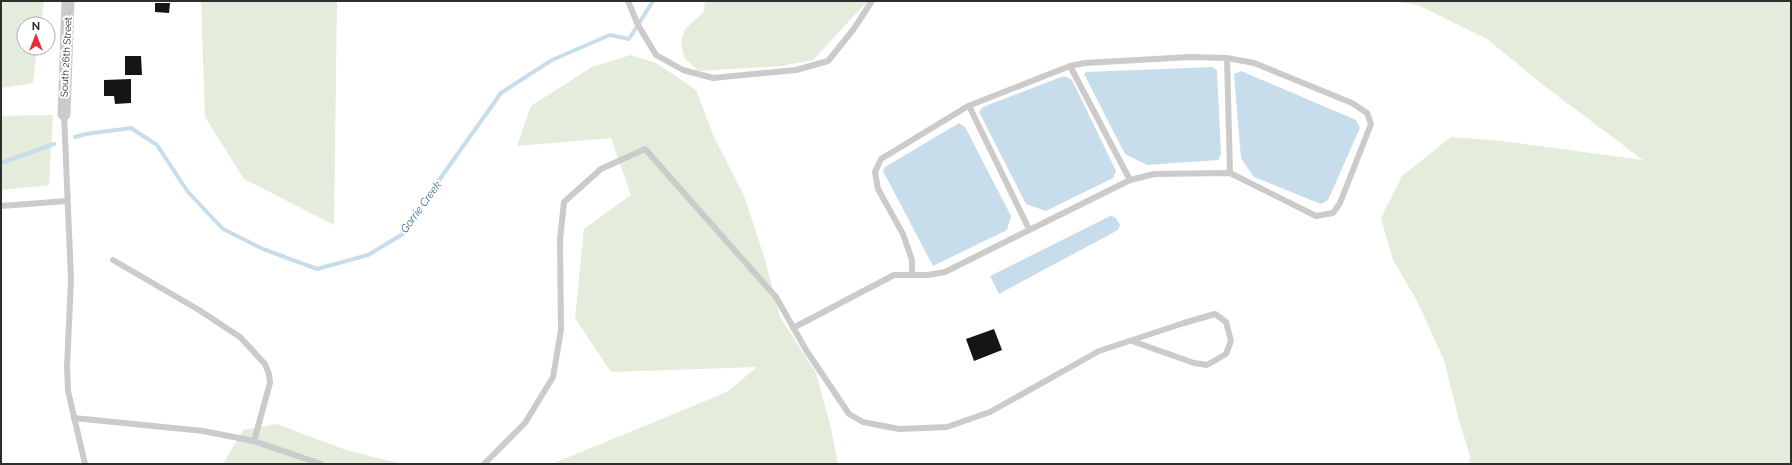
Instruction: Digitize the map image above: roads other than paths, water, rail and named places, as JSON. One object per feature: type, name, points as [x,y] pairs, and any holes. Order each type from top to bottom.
[{"type":"street","name":"South 26th Street","points":[[64,114],[68,1]]},
{"type":"lane","points":[[628,1],[638,25],[656,54],[683,70],[713,78],[796,70],[828,61],[854,30],[872,1]]},
{"type":"lane","points":[[793,328],[894,275],[912,275],[928,275],[945,272],[1028,229],[1130,180],[1154,174],[1230,172],[1316,216],[1333,213],[1340,203],[1371,124],[1367,113],[1352,103],[1254,63],[1227,58],[1190,58],[1085,62],[1070,66],[969,106],[881,159],[875,172],[878,189],[903,234],[912,260],[912,275]]},
{"type":"lane","points":[[1227,58],[1230,172]]},
{"type":"lane","points":[[1070,66],[1130,180]]},
{"type":"lane","points":[[969,106],[1028,229]]},
{"type":"lane","points":[[64,114],[70,279],[67,367],[68,392],[86,464]]},
{"type":"lane","points":[[484,464],[525,423],[553,377],[561,330],[560,240],[564,202],[601,169],[645,149],[776,297],[793,328],[849,414],[863,422],[899,429],[947,427],[990,412],[1099,350],[1215,314],[1226,322],[1231,341],[1226,354],[1207,365],[1194,363],[1132,341]]},
{"type":"lane","points":[[1,206],[67,201]]},
{"type":"lane","points":[[113,260],[199,310],[240,337],[265,364],[269,374],[270,383],[254,441]]},
{"type":"lane","points":[[74,418],[203,431],[254,441],[321,464]]},
{"type":"water","points":[[1212,67],[1217,70],[1221,154],[1218,160],[1147,165],[1125,154],[1084,74],[1086,72]]},
{"type":"water","points":[[1241,71],[1356,120],[1360,128],[1328,200],[1321,204],[1254,177],[1241,158],[1234,74]]},
{"type":"water","points":[[1064,76],[1072,80],[1116,171],[1113,178],[1046,211],[1026,204],[979,112],[983,107]]},
{"type":"water","points":[[959,123],[965,127],[1011,216],[1007,230],[933,266],[883,171],[885,167]]},
{"type":"water","points":[[1110,216],[1115,217],[1120,225],[1118,230],[999,294],[990,276]]},
{"type":"waterway","name":"Gorrie Creek","points":[[75,137],[86,134],[131,128],[157,145],[188,192],[223,229],[263,249],[317,269],[368,255],[403,234],[427,197],[501,93],[552,60],[610,35],[629,39],[653,1]]},
{"type":"waterway","name":"Gorrie Creek","points":[[1,163],[54,144]]}]
